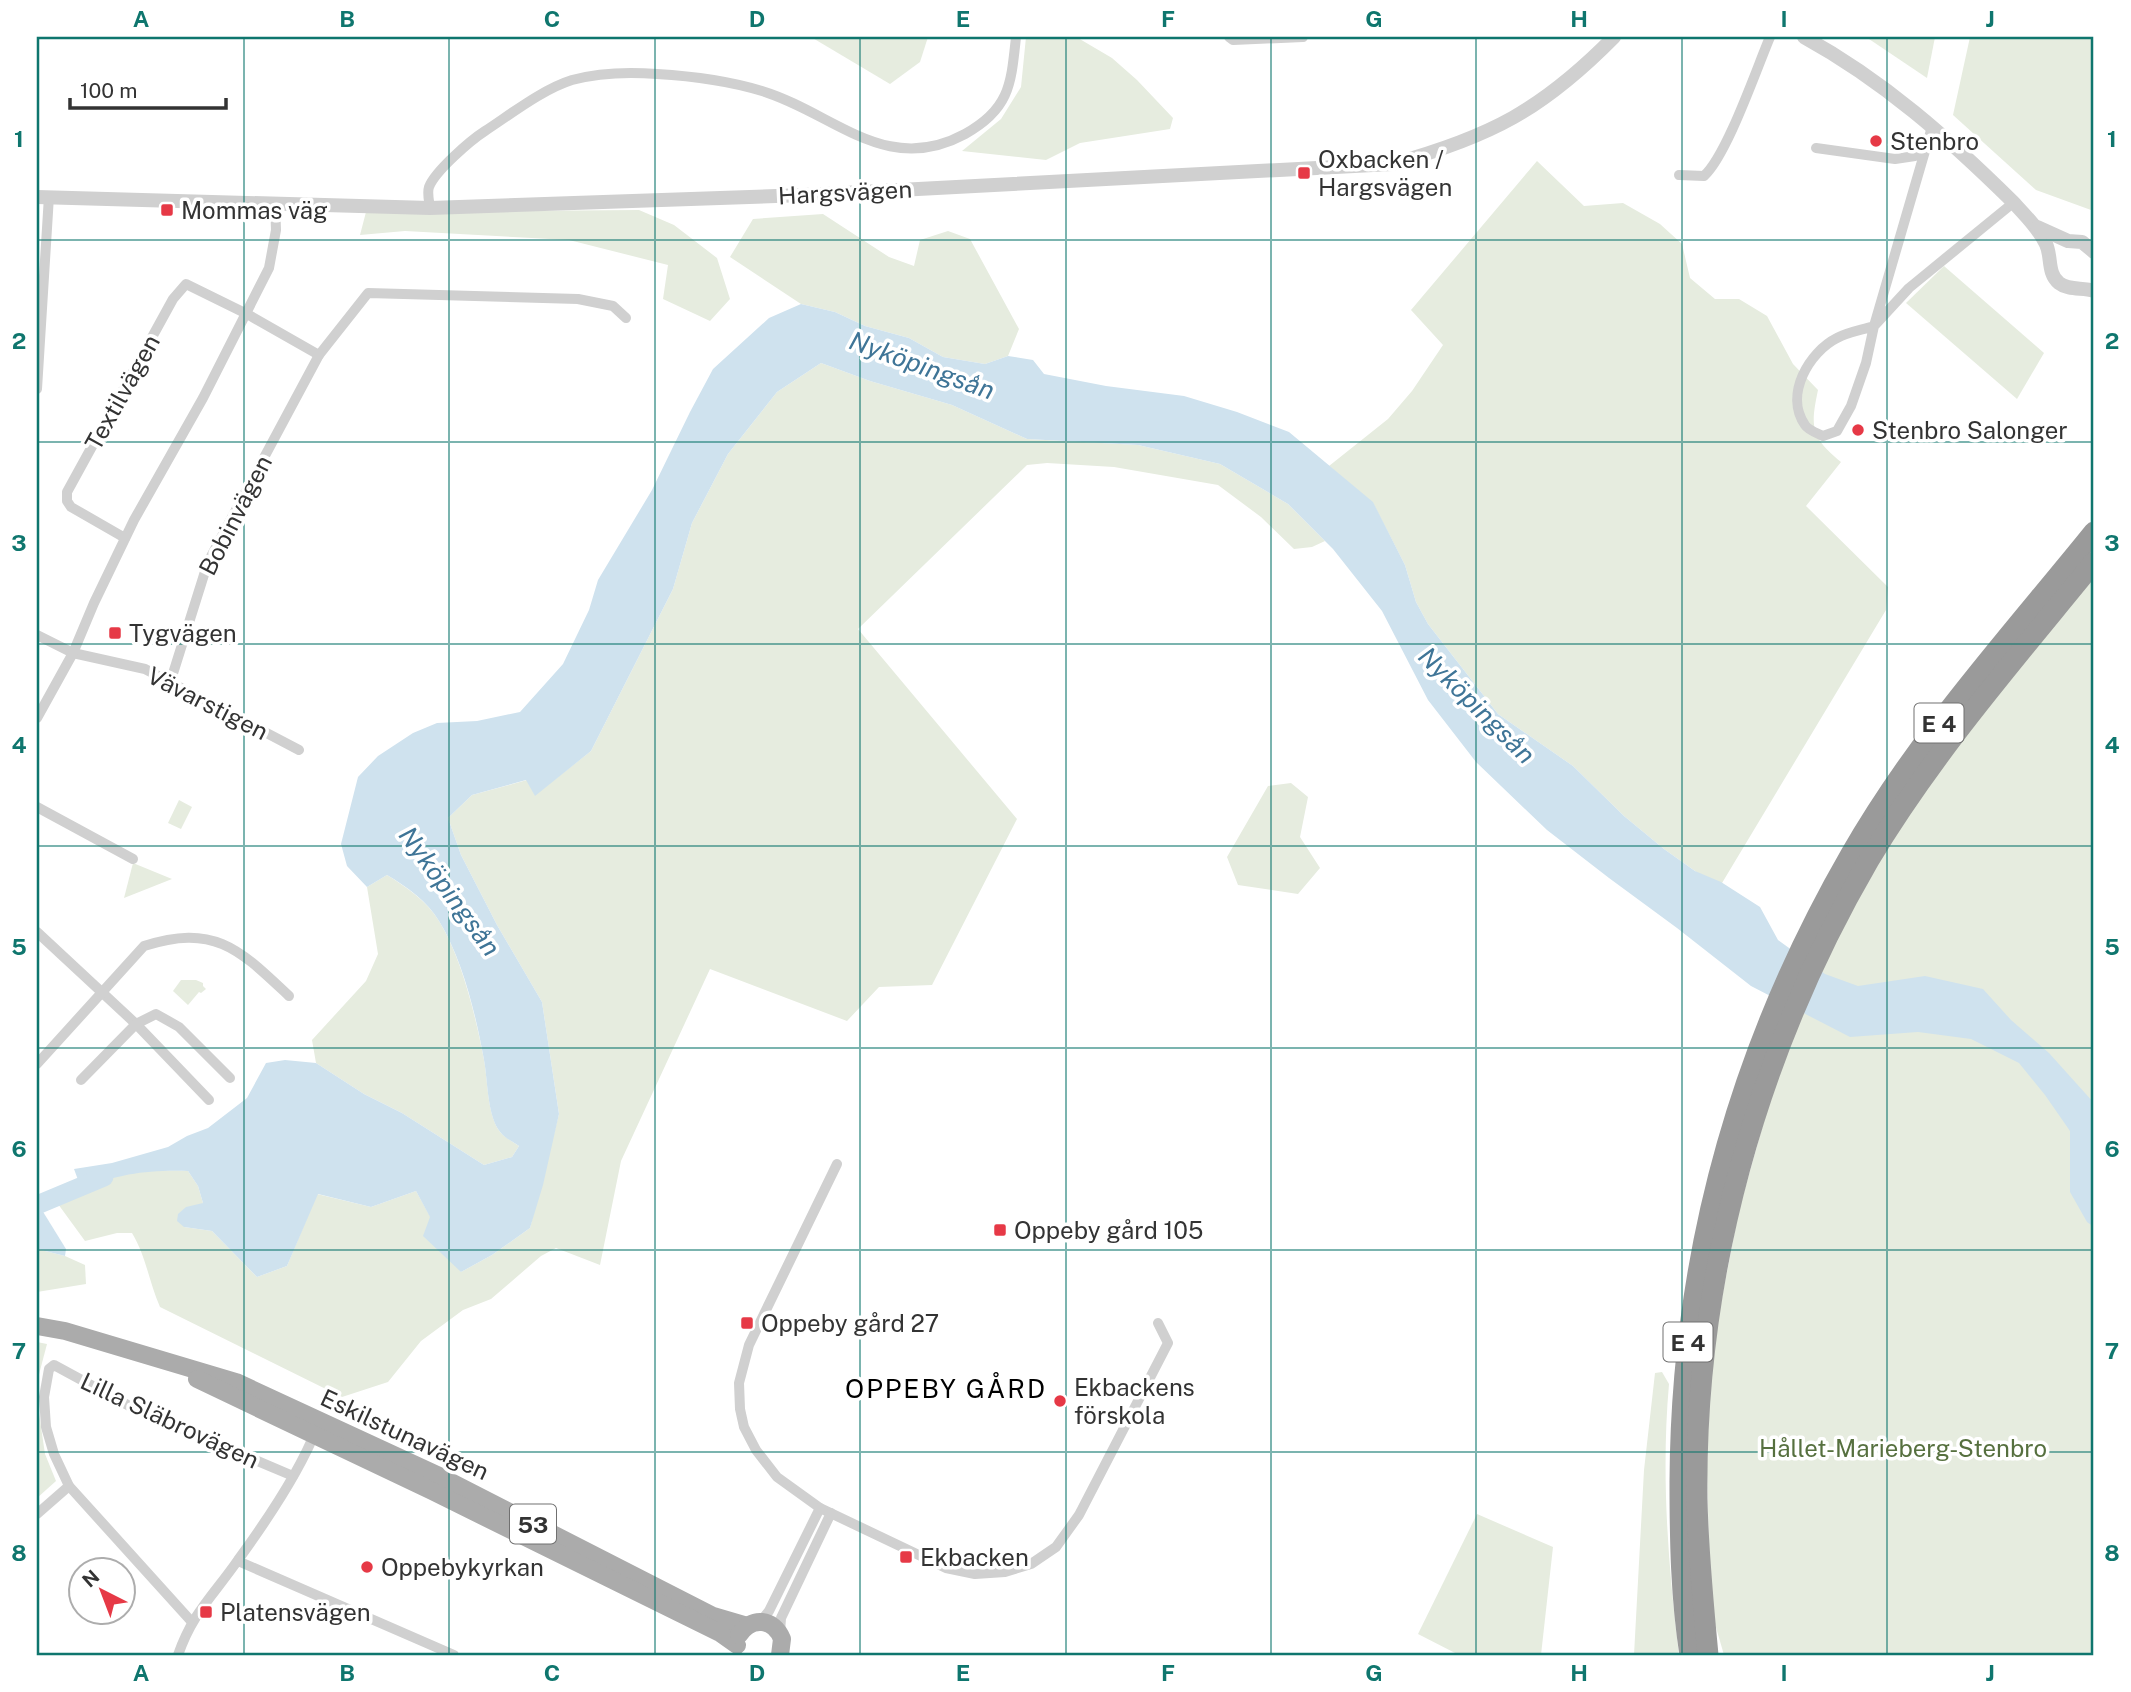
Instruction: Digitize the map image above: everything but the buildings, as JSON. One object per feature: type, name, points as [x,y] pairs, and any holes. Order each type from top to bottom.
[{"type":"highway","name":"E 4","points":[[1818,935],[1851,853],[1909,764],[2094,532]]},
{"type":"highway","name":"E 4","points":[[1708,1655],[1697,1496],[1699,1419],[1709,1314],[1738,1174],[1752,1126],[1786,979],[1925,775],[2094,562]]},
{"type":"highway","name":"E 4","points":[[1690,1655],[1680,1550],[1680,1436],[1684,1374],[1704,1236],[1718,1174],[1733,1120],[1772,1041]]},
{"type":"main road","name":"Eskilstunavägen","points":[[37,1326],[65,1331],[236,1382],[432,1491],[708,1627],[738,1650]]},
{"type":"main road","name":"Eskilstunavägen","points":[[317,1428],[439,1476],[713,1616],[753,1624]]},
{"type":"main road","name":"53","points":[[738,1650],[738,1637],[753,1624],[771,1625],[785,1647]]},
{"type":"street","points":[[430,208],[428,189],[436,175],[480,134],[532,100],[571,80],[655,74],[709,80],[762,91],[860,138],[891,148],[929,148],[953,140],[982,124],[998,108],[1011,83],[1016,37]]},
{"type":"street","points":[[1229,37],[1233,40],[1255,40],[1303,37]]},
{"type":"street","name":"Hargsvägen","points":[[43,196],[430,208],[804,195],[1392,164],[1446,150],[1512,120],[1561,87],[1614,37]]},
{"type":"street","points":[[1679,175],[1704,176],[1711,170],[1770,37]]},
{"type":"street","points":[[1804,37],[1880,83],[1932,127],[2013,203],[2036,227],[2045,243],[2053,276],[2058,283],[2066,287],[2088,289],[2094,277]]},
{"type":"street","points":[[1932,127],[1874,326],[1866,362],[1851,406],[1837,431],[1823,436],[1805,427],[1798,410],[1797,387],[1815,354],[1837,338],[1874,326],[1909,288],[2013,203]]},
{"type":"street","points":[[1816,148],[1895,159],[1915,156],[1927,146]]},
{"type":"street","points":[[37,389],[50,217],[43,196]]},
{"type":"street","points":[[37,718],[74,653],[125,538],[203,398],[269,268],[276,230],[275,202]]},
{"type":"street","points":[[37,219],[50,217]]},
{"type":"street","points":[[2036,227],[2089,246],[2094,252]]},
{"type":"street","points":[[2050,259],[2057,248],[2094,233]]},
{"type":"street","name":"Textilvägen","points":[[125,538],[71,507],[66,501],[67,492],[173,299],[186,284],[247,314]]},
{"type":"street","name":"Bobinvägen","points":[[170,683],[208,562],[318,355],[368,293],[578,299],[613,306],[626,318]]},
{"type":"street","points":[[247,314],[260,324],[318,355]]},
{"type":"street","name":"Vävarstigen","points":[[37,635],[74,653],[145,669],[299,750]]},
{"type":"street","points":[[37,807],[133,859]]},
{"type":"street","points":[[37,932],[136,1024],[209,1100]]},
{"type":"street","points":[[37,1064],[144,946],[168,938],[207,938],[223,943],[248,958],[289,996]]},
{"type":"street","points":[[81,1080],[136,1024],[156,1014],[179,1027],[230,1078]]},
{"type":"street","points":[[837,1164],[749,1345],[739,1383],[744,1427],[757,1450],[777,1477],[820,1508],[946,1568],[975,1574],[1005,1572],[1031,1564],[1056,1547],[1079,1514],[1168,1343],[1158,1323]]},
{"type":"street","name":"Lilla Släbrovägen","points":[[69,1486],[54,1454],[46,1427],[44,1397],[49,1369],[54,1365],[135,1409],[293,1476]]},
{"type":"street","points":[[178,1655],[191,1621],[238,1560],[293,1476],[317,1428]]},
{"type":"street","points":[[37,1514],[69,1486],[191,1621]]},
{"type":"street","points":[[753,1624],[769,1611],[820,1508]]},
{"type":"street","points":[[785,1647],[781,1618],[831,1513]]},
{"type":"street","points":[[238,1560],[454,1655]]},
{"type":"green space","points":[[811,37],[928,37],[920,62],[890,84]]},
{"type":"green space","points":[[1026,37],[1078,38],[1112,58],[1173,118],[1170,129],[1080,143],[1046,160],[962,151],[1001,119],[1021,87]]},
{"type":"green space","points":[[1866,37],[1935,37],[1927,78]]},
{"type":"green space","points":[[1970,37],[2094,37],[2094,209],[2036,190],[1953,115]]},
{"type":"green space","points":[[1537,161],[1584,206],[1623,203],[1660,224],[1682,244],[1690,278],[1715,299],[1739,299],[1767,316],[1793,364],[1818,390],[1814,414],[1815,431],[1824,446],[1841,462],[1806,506],[1888,587],[1886,610],[1719,888],[1664,849],[1624,816],[1573,766],[1498,714],[1428,624],[1416,602],[1405,565],[1373,503],[1329,466],[1388,419],[1412,391],[1443,345],[1411,310]]},
{"type":"green space","points":[[639,210],[674,225],[717,258],[730,299],[710,321],[663,299],[668,265],[569,240],[405,231],[360,235],[366,212]]},
{"type":"green space","points":[[823,214],[889,257],[914,266],[920,240],[948,231],[970,239],[1019,329],[1008,356],[985,364],[943,357],[909,338],[865,326],[835,312],[801,304],[730,257],[753,219]]},
{"type":"green space","points":[[1944,266],[2044,353],[2017,399],[1906,303]]},
{"type":"green space","points":[[821,363],[870,381],[952,405],[1027,439],[1138,445],[1220,464],[1288,504],[1325,541],[1312,547],[1294,549],[1261,517],[1218,485],[1114,467],[1047,463],[1027,465],[858,629],[1017,819],[932,985],[879,987],[847,1021],[710,969],[621,1161],[600,1265],[556,1248],[541,1256],[491,1299],[463,1310],[421,1341],[388,1382],[342,1397],[160,1307],[132,1233],[117,1233],[85,1241],[58,1204],[89,1186],[120,1176],[152,1171],[188,1171],[198,1186],[203,1203],[184,1227],[212,1231],[257,1277],[287,1266],[317,1194],[371,1207],[416,1191],[461,1272],[492,1255],[530,1228],[559,1114],[542,1002],[497,925],[461,855],[448,818],[472,795],[527,780],[535,795],[591,751],[673,589],[692,523],[728,454],[777,392]]},
{"type":"green space","name":"Hållet-Marieberg-Stenbro","points":[[2094,576],[2094,1655],[1724,1655],[1713,1617],[1709,1548],[1706,1433],[1714,1339],[1739,1210],[1784,1050],[1840,930],[1919,793]]},
{"type":"green space","points":[[1291,783],[1308,797],[1300,837],[1320,868],[1298,894],[1238,885],[1227,857],[1268,786]]},
{"type":"green space","points":[[179,800],[192,807],[181,829],[168,823]]},
{"type":"green space","points":[[133,863],[172,879],[124,898]]},
{"type":"green space","points":[[387,875],[428,907],[439,921],[455,952],[477,1026],[493,1118],[501,1133],[519,1146],[512,1157],[484,1165],[316,1063],[312,1040],[366,981],[378,954],[367,887]]},
{"type":"green space","points":[[181,980],[196,980],[203,983],[206,989],[199,992],[188,1005],[173,991]]},
{"type":"green space","points":[[37,1249],[65,1256],[85,1265],[86,1284],[37,1292]]},
{"type":"green space","points":[[37,1342],[47,1344],[37,1382]]},
{"type":"green space","points":[[1662,1372],[1669,1384],[1667,1520],[1679,1655],[1634,1655],[1644,1470],[1655,1373]]},
{"type":"green space","points":[[37,1400],[45,1454],[56,1481],[37,1498]]},
{"type":"green space","points":[[1477,1514],[1553,1547],[1541,1655],[1459,1655],[1418,1634]]},
{"type":"water","points":[[801,304],[835,312],[865,326],[909,338],[943,357],[985,364],[1008,356],[1033,360],[1044,374],[1106,386],[1184,396],[1289,432],[1373,502],[1405,565],[1416,602],[1428,624],[1498,714],[1573,766],[1624,816],[1664,849],[1695,871],[1721,882],[1760,907],[1778,940],[1825,974],[1858,986],[1925,976],[1983,989],[2011,1020],[2049,1053],[2094,1103],[2094,1227],[2087,1222],[2070,1192],[2070,1131],[2019,1063],[1971,1039],[1918,1032],[1850,1037],[1751,986],[1609,878],[1547,830],[1476,762],[1428,700],[1382,611],[1333,549],[1288,504],[1220,464],[1138,445],[1027,439],[952,405],[870,381],[821,363],[777,392],[728,454],[692,523],[673,589],[591,751],[535,796],[526,780],[472,795],[448,818],[461,855],[497,925],[542,1002],[559,1114],[530,1228],[492,1255],[461,1272],[423,1236],[430,1217],[416,1191],[371,1207],[318,1194],[287,1266],[257,1277],[212,1231],[184,1227],[177,1221],[178,1214],[186,1207],[203,1203],[198,1186],[188,1171],[133,1174],[81,1188],[74,1169],[112,1163],[168,1147],[208,1128],[247,1098],[266,1063],[285,1060],[316,1063],[484,1165],[512,1157],[519,1146],[503,1135],[493,1118],[473,1007],[455,953],[439,921],[416,895],[387,875],[367,887],[347,866],[341,844],[358,777],[378,756],[413,733],[437,723],[477,721],[520,712],[563,664],[589,610],[598,580],[652,490],[713,369],[769,318]]},
{"type":"water","points":[[37,1202],[66,1249],[65,1256],[37,1249]]},
{"type":"waterway","name":"Nyköpingsån","points":[[37,1205],[104,1177]]},
{"type":"place","name":"Stenbro","points":[[1876,141]]},
{"type":"place","name":"Oxbacken / Hargsvägen","points":[[1304,173]]},
{"type":"place","name":"Mommas väg","points":[[167,210]]},
{"type":"place","name":"Stenbro Salonger","points":[[1858,430]]},
{"type":"place","name":"Tygvägen","points":[[115,633]]},
{"type":"place","name":"Oppeby gård 105","points":[[1000,1230]]},
{"type":"place","name":"Oppeby gård 27","points":[[747,1323]]},
{"type":"place","name":"Ekbackens förskola","points":[[1060,1401]]},
{"type":"place","name":"Ekbacken","points":[[906,1557]]},
{"type":"place","name":"Oppebykyrkan","points":[[367,1567]]},
{"type":"place","name":"Platensvägen","points":[[206,1612]]},
{"type":"district","name":"OPPEBY GÅRD","points":[[946,1388]]}]
